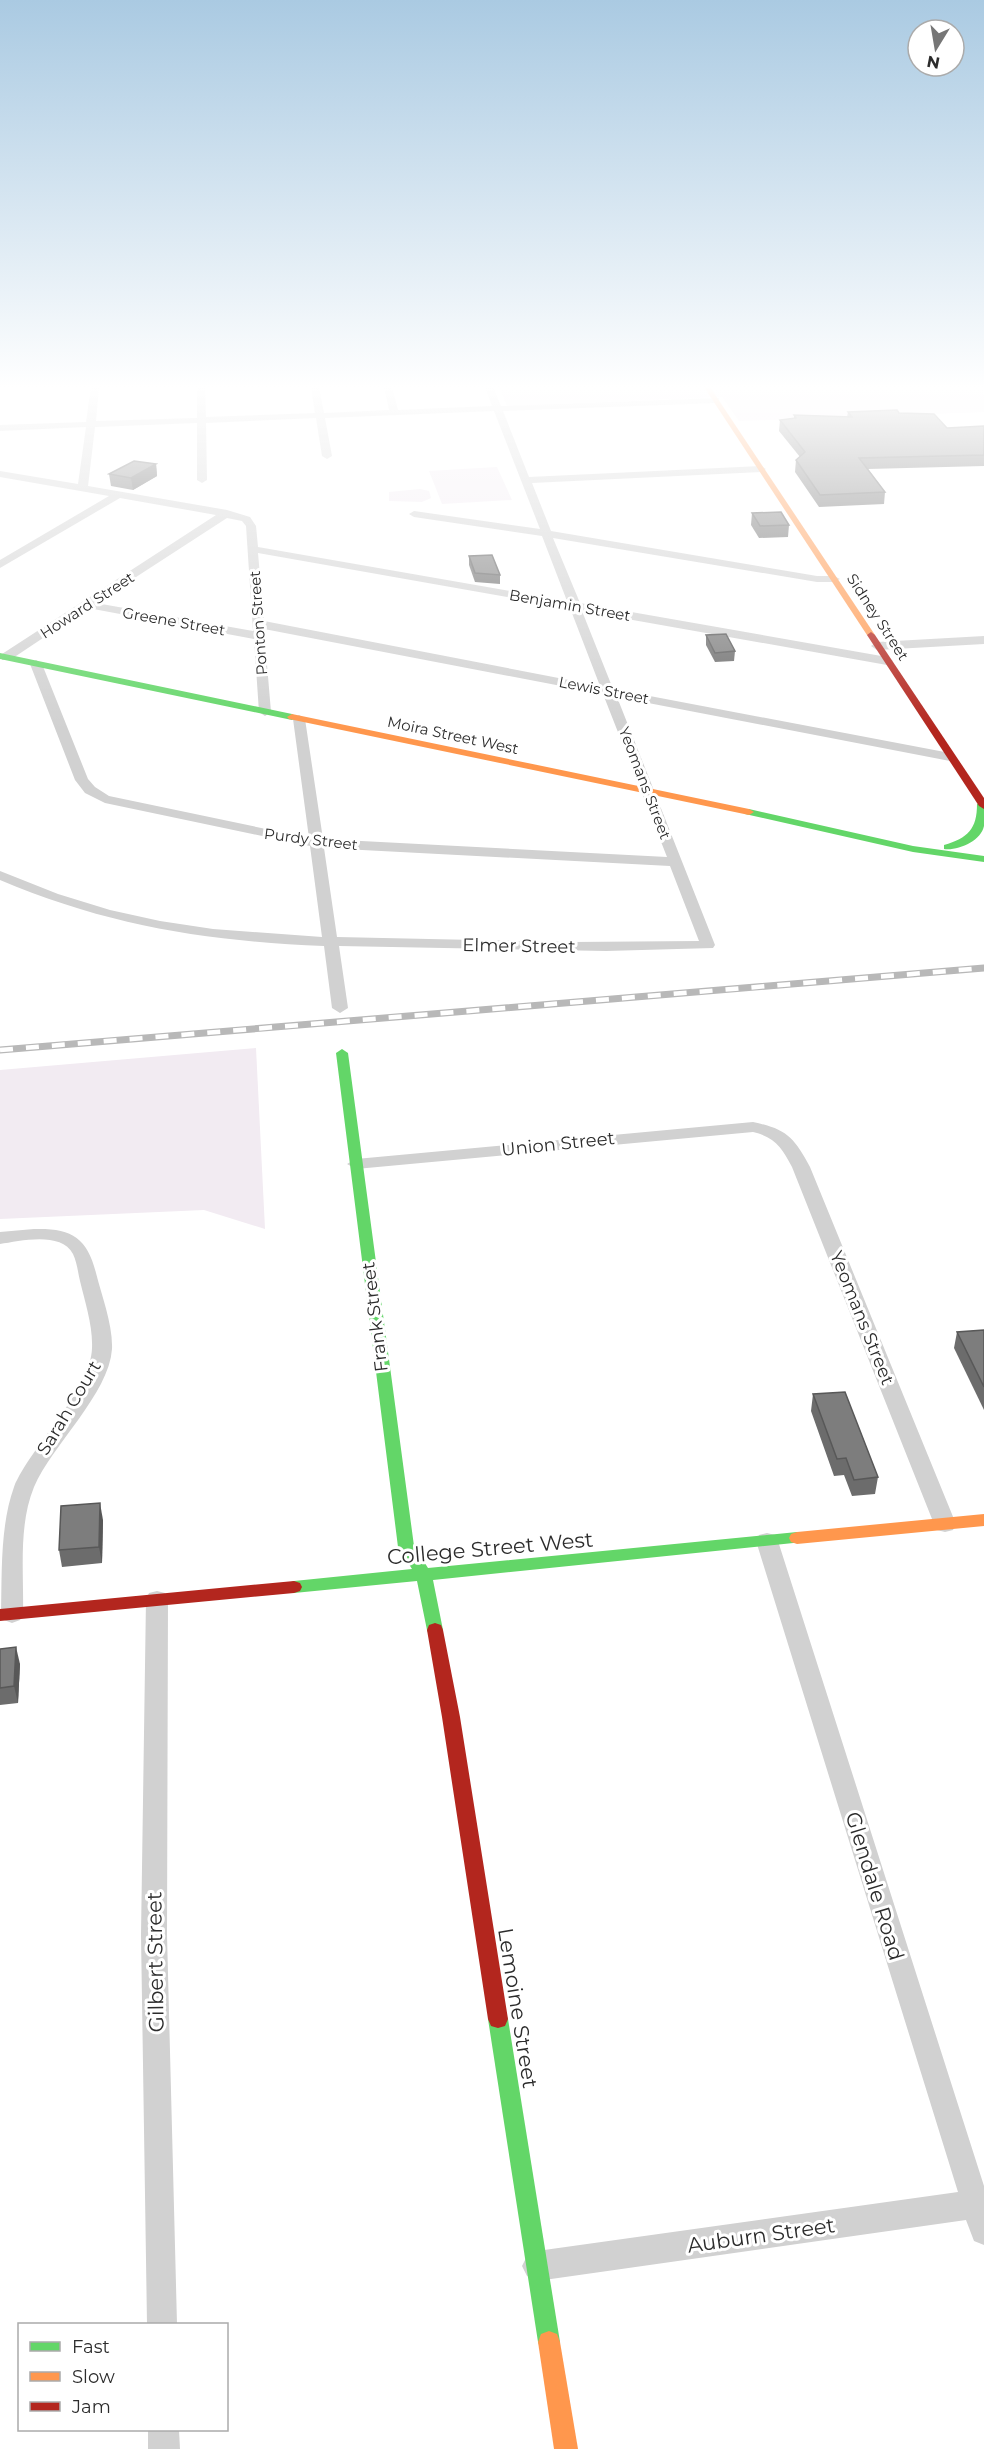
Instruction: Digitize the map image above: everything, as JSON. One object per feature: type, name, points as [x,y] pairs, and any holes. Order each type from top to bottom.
[{"type":"main road","name":"Sidney Street","points":[[782,501],[983,805],[984,823]]},
{"type":"main road","name":"Moira Street West","points":[[3,657],[900,844],[984,852]]},
{"type":"main road","points":[[948,848],[972,840],[984,823]]},
{"type":"main road","name":"Moira Street West","points":[[900,844],[913,849],[984,859]]},
{"type":"main road","name":"Frank Street","points":[[342,1053],[406,1547],[424,1575]]},
{"type":"main road","name":"College Street West","points":[[6,1615],[984,1520]]},
{"type":"main road","name":"Lemoine Street","points":[[424,1575],[451,1717],[566,2449]]},
{"type":"street","points":[[0,565],[107,501]]},
{"type":"street","points":[[160,501],[227,513]]},
{"type":"street","name":"Yeomans Street","points":[[533,501],[708,945]]},
{"type":"street","name":"Ponton Street","points":[[227,513],[246,519],[251,526],[265,712]]},
{"type":"street","name":"Howard Street","points":[[3,657],[88,605],[227,513]]},
{"type":"street","points":[[414,514],[546,533],[817,579],[834,579]]},
{"type":"street","name":"Benjamin Street","points":[[253,549],[886,661]]},
{"type":"street","name":"Greene Street","points":[[88,605],[259,630]]},
{"type":"street","name":"Lewis Street","points":[[259,630],[610,692],[950,757]]},
{"type":"street","points":[[877,646],[984,640]]},
{"type":"street","name":"Purdy Street","points":[[36,664],[82,780],[90,790],[105,799],[287,839],[315,843],[676,862]]},
{"type":"street","points":[[299,719],[340,1008]]},
{"type":"street","name":"Elmer Street","points":[[0,875],[84,909],[141,924],[274,941],[639,948],[708,945]]},
{"type":"street","name":"Yeomans Street","points":[[760,1128],[776,1132],[790,1146],[801,1167],[945,1524]]},
{"type":"street","name":"Union Street","points":[[356,1164],[645,1136],[760,1128]]},
{"type":"street","name":"Sarah Court","points":[[0,1238],[44,1234],[67,1237],[76,1243],[82,1253],[103,1350],[92,1376],[37,1461],[24,1488],[17,1508],[6,1615]]},
{"type":"street","name":"Glendale Road","points":[[766,1540],[981,2213]]},
{"type":"street","name":"Gilbert Street","points":[[157,1599],[154,1935],[162,2323]]},
{"type":"street","name":"Auburn Street","points":[[537,2266],[981,2213]]},
{"type":"street","points":[[164,2431],[164,2449]]},
{"type":"shaded area","points":[[441,501],[489,501],[442,504]]},
{"type":"shaded area","points":[[256,1048],[265,1229],[204,1210],[0,1219],[0,1070]]},
{"type":"building","points":[[781,512],[789,525],[760,526],[752,513]]},
{"type":"building","points":[[492,555],[500,575],[475,573],[469,556]]},
{"type":"building","points":[[726,634],[735,651],[715,653],[706,635]]},
{"type":"building","points":[[984,1330],[984,1387],[957,1332]]},
{"type":"building","points":[[845,1392],[878,1477],[854,1480],[846,1458],[837,1459],[813,1394]]},
{"type":"building","points":[[100,1503],[99,1547],[59,1550],[61,1506]]},
{"type":"building","points":[[16,1647],[14,1686],[0,1688],[0,1649]]},
{"type":"railway","points":[[0,1050],[984,968]]},
{"type":"traffic: fast","points":[[0,656],[292,717]]},
{"type":"traffic: fast","points":[[948,847],[964,842],[979,828],[982,804]]},
{"type":"traffic: fast","points":[[749,812],[913,849],[984,859]]},
{"type":"traffic: fast","points":[[342,1053],[406,1547],[424,1575],[435,1630]]},
{"type":"traffic: fast","points":[[294,1587],[797,1538]]},
{"type":"traffic: fast","points":[[498,2019],[549,2342]]},
{"type":"traffic: slow","points":[[783,501],[871,635]]},
{"type":"traffic: slow","points":[[292,717],[749,812]]},
{"type":"traffic: slow","points":[[797,1538],[984,1520]]},
{"type":"traffic: slow","points":[[549,2342],[566,2449]]},
{"type":"traffic: jam","points":[[871,635],[984,806]]},
{"type":"traffic: jam","points":[[0,1615],[294,1587]]},
{"type":"traffic: jam","points":[[435,1630],[451,1717],[498,2019]]}]
